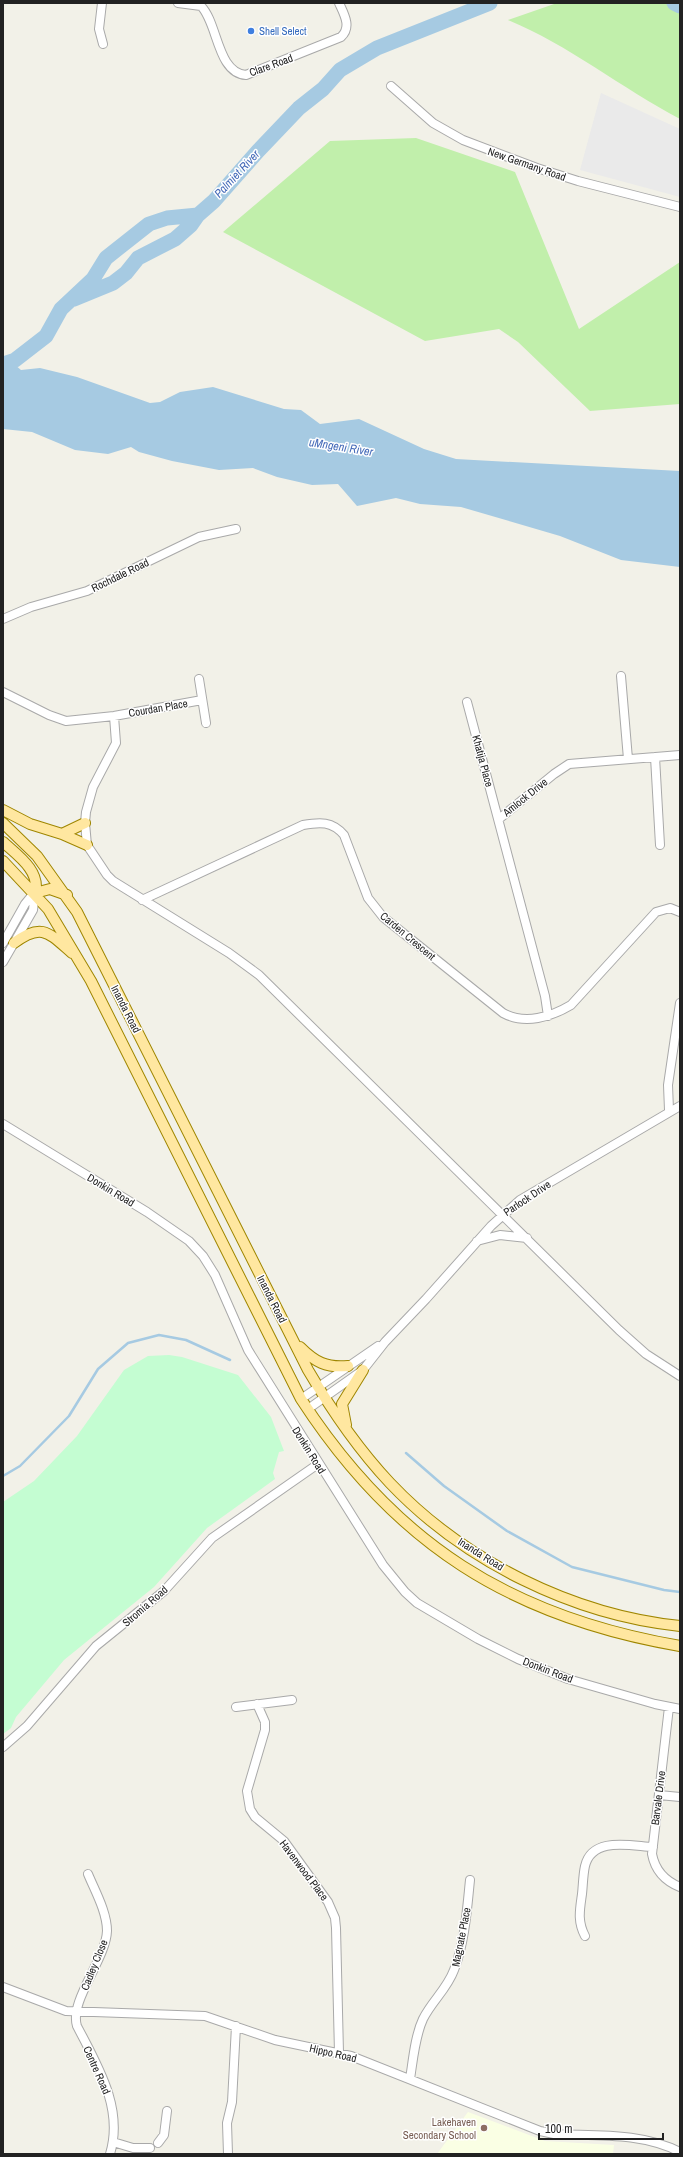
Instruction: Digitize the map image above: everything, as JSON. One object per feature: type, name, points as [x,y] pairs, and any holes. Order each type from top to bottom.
[{"type":"main road","points":[[3,810],[30,824],[87,844]]},
{"type":"main road","points":[[62,834],[84,823]]},
{"type":"main road","name":"Inanda Road","points":[[3,824],[37,856],[67,896],[87,931],[294,1342],[318,1388],[349,1434],[400,1493],[441,1528],[493,1562],[536,1585],[592,1607],[630,1618],[680,1626]]},
{"type":"main road","points":[[3,842],[25,863],[32,873],[36,884],[35,893],[50,889],[67,896]]},
{"type":"main road","name":"Inanda Road","points":[[3,861],[35,893],[60,927],[78,958],[301,1399],[336,1448],[378,1497],[428,1542],[464,1568],[507,1593],[552,1613],[594,1627],[634,1638],[680,1646]]},
{"type":"main road","points":[[14,943],[31,932],[41,931],[59,942],[78,958]]},
{"type":"main road","points":[[294,1342],[317,1362],[335,1368],[348,1366]]},
{"type":"main road","points":[[349,1434],[342,1411],[342,1404],[363,1370]]},
{"type":"street","points":[[102,3],[99,29],[103,44]]},
{"type":"street","name":"Clare Road","points":[[178,3],[201,6],[210,17],[224,58],[236,72],[246,75],[341,37],[347,31],[347,26],[339,3]]},
{"type":"street","name":"New Germany Road","points":[[392,86],[433,123],[462,140],[537,168],[578,181],[680,207]]},
{"type":"street","name":"Rochdale Road","points":[[3,619],[31,607],[87,591],[199,537],[236,530]]},
{"type":"street","points":[[621,676],[628,759]]},
{"type":"street","name":"Courdan Place","points":[[199,679],[206,723]]},
{"type":"street","name":"Courdan Place","points":[[3,692],[61,720],[72,721],[114,716],[202,700]]},
{"type":"street","name":"Khatija Place","points":[[467,702],[498,819]]},
{"type":"street","name":"Courdan Place","points":[[87,844],[84,823],[93,786],[116,743],[114,716]]},
{"type":"street","name":"Amlock Drive","points":[[548,1016],[545,996],[498,819],[554,774],[569,764],[680,755]]},
{"type":"street","points":[[655,757],[660,845]]},
{"type":"street","name":"Carden Crescent","points":[[142,900],[303,825],[327,823],[338,829],[344,835],[368,898],[383,917],[503,1013],[512,1018],[522,1019],[548,1016],[560,1012],[579,997],[656,912],[670,908],[680,912]]},
{"type":"street","points":[[87,844],[106,875],[142,900],[229,953],[259,975],[619,1330],[646,1354],[680,1376]]},
{"type":"street","points":[[3,962],[33,910],[35,893]]},
{"type":"street","points":[[3,943],[25,904],[35,893]]},
{"type":"street","points":[[669,1110],[668,1085],[680,1003]]},
{"type":"street","name":"Parlock Drive","points":[[308,1409],[363,1370],[385,1342],[426,1299],[502,1214],[520,1200],[669,1110],[680,1106]]},
{"type":"street","name":"Donkin Road","points":[[3,1124],[146,1212],[189,1241],[197,1249],[215,1275],[248,1350],[318,1464],[393,1579],[417,1602],[478,1639],[518,1659],[568,1679],[669,1708]]},
{"type":"street","points":[[477,1241],[500,1235],[527,1238]]},
{"type":"street","name":"Parlock Drive","points":[[301,1399],[385,1342]]},
{"type":"street","name":"Stromia Road","points":[[3,1747],[27,1726],[96,1646],[164,1591],[212,1538],[318,1464]]},
{"type":"street","points":[[236,1707],[292,1700]]},
{"type":"street","name":"Havenwood Place","points":[[257,1704],[265,1722],[265,1730],[250,1780],[247,1800],[255,1817],[288,1847],[332,1909],[336,1928],[339,2053]]},
{"type":"street","points":[[669,1708],[680,1709]]},
{"type":"street","name":"Barvale Drive","points":[[669,1708],[653,1847],[654,1860],[657,1868],[665,1878],[680,1887]]},
{"type":"street","points":[[659,1795],[680,1797]]},
{"type":"street","points":[[585,1936],[581,1928],[579,1917],[585,1866],[591,1854],[599,1849],[614,1844],[653,1847]]},
{"type":"street","name":"Cadley Close","points":[[77,2012],[82,1995],[103,1949],[106,1935],[104,1915],[88,1874]]},
{"type":"street","name":"Magnate Place","points":[[410,2079],[420,2028],[427,2012],[449,1982],[457,1962],[466,1919],[470,1880]]},
{"type":"street","name":"Hippo Road","points":[[3,1987],[62,2010],[77,2012],[192,2014],[205,2016],[275,2040],[351,2056],[540,2131],[554,2134],[644,2139],[678,2152]]},
{"type":"street","name":"Centre Road","points":[[77,2012],[75,2018],[77,2026],[104,2083],[111,2104],[114,2123],[113,2142],[110,2154]]},
{"type":"street","points":[[228,2154],[228,2123],[232,2102],[236,2026]]},
{"type":"street","points":[[158,2143],[164,2135],[167,2110]]},
{"type":"street","points":[[113,2142],[132,2148],[150,2148]]},
{"type":"shaded area","points":[[601,93],[680,129],[680,197],[580,170]]},
{"type":"shaded area","name":"Lakehaven Secondary School","points":[[468,2112],[545,2141],[614,2145],[613,2154],[437,2154]]},
{"type":"green space","points":[[557,3],[680,3],[680,119],[658,107],[574,54],[508,20]]},
{"type":"green space","points":[[416,138],[515,172],[579,329],[680,262],[680,404],[590,411],[518,342],[499,329],[425,341],[223,232],[330,141]]},
{"type":"green space","points":[[169,1355],[182,1357],[238,1375],[271,1417],[284,1451],[279,1452],[273,1473],[275,1479],[207,1528],[154,1587],[64,1660],[16,1717],[11,1728],[3,1734],[3,1502],[34,1481],[77,1436],[124,1370],[148,1356]]},
{"type":"water","name":"uMngeni River","points":[[3,364],[14,364],[21,370],[40,368],[77,377],[150,403],[160,402],[180,392],[213,387],[284,409],[301,410],[320,424],[359,419],[424,449],[456,459],[680,471],[680,567],[621,560],[560,536],[461,507],[420,504],[396,498],[357,506],[338,484],[312,485],[277,477],[253,468],[219,470],[172,461],[139,452],[131,447],[108,454],[75,450],[32,432],[3,429]]},
{"type":"waterway","name":"Palmiet River","points":[[3,364],[15,360],[46,336],[61,309],[93,279],[106,258],[149,224],[167,218],[198,215],[214,201],[258,151],[299,108],[323,89],[340,70],[377,48],[490,3]]},
{"type":"waterway","name":"Palmiet River","points":[[674,3],[680,6]]},
{"type":"waterway","points":[[74,299],[113,283],[126,273],[138,258],[175,239],[191,225],[198,215]]},
{"type":"waterway","points":[[3,1476],[20,1466],[69,1416],[98,1369],[128,1343],[159,1335],[186,1340],[230,1360]]},
{"type":"waterway","points":[[406,1453],[444,1486],[507,1531],[572,1567],[664,1590],[680,1592]]},
{"type":"place","name":"Shell Select","points":[[251,31]]},
{"type":"place","name":"Lakehaven Secondary School","points":[[484,2128]]}]
